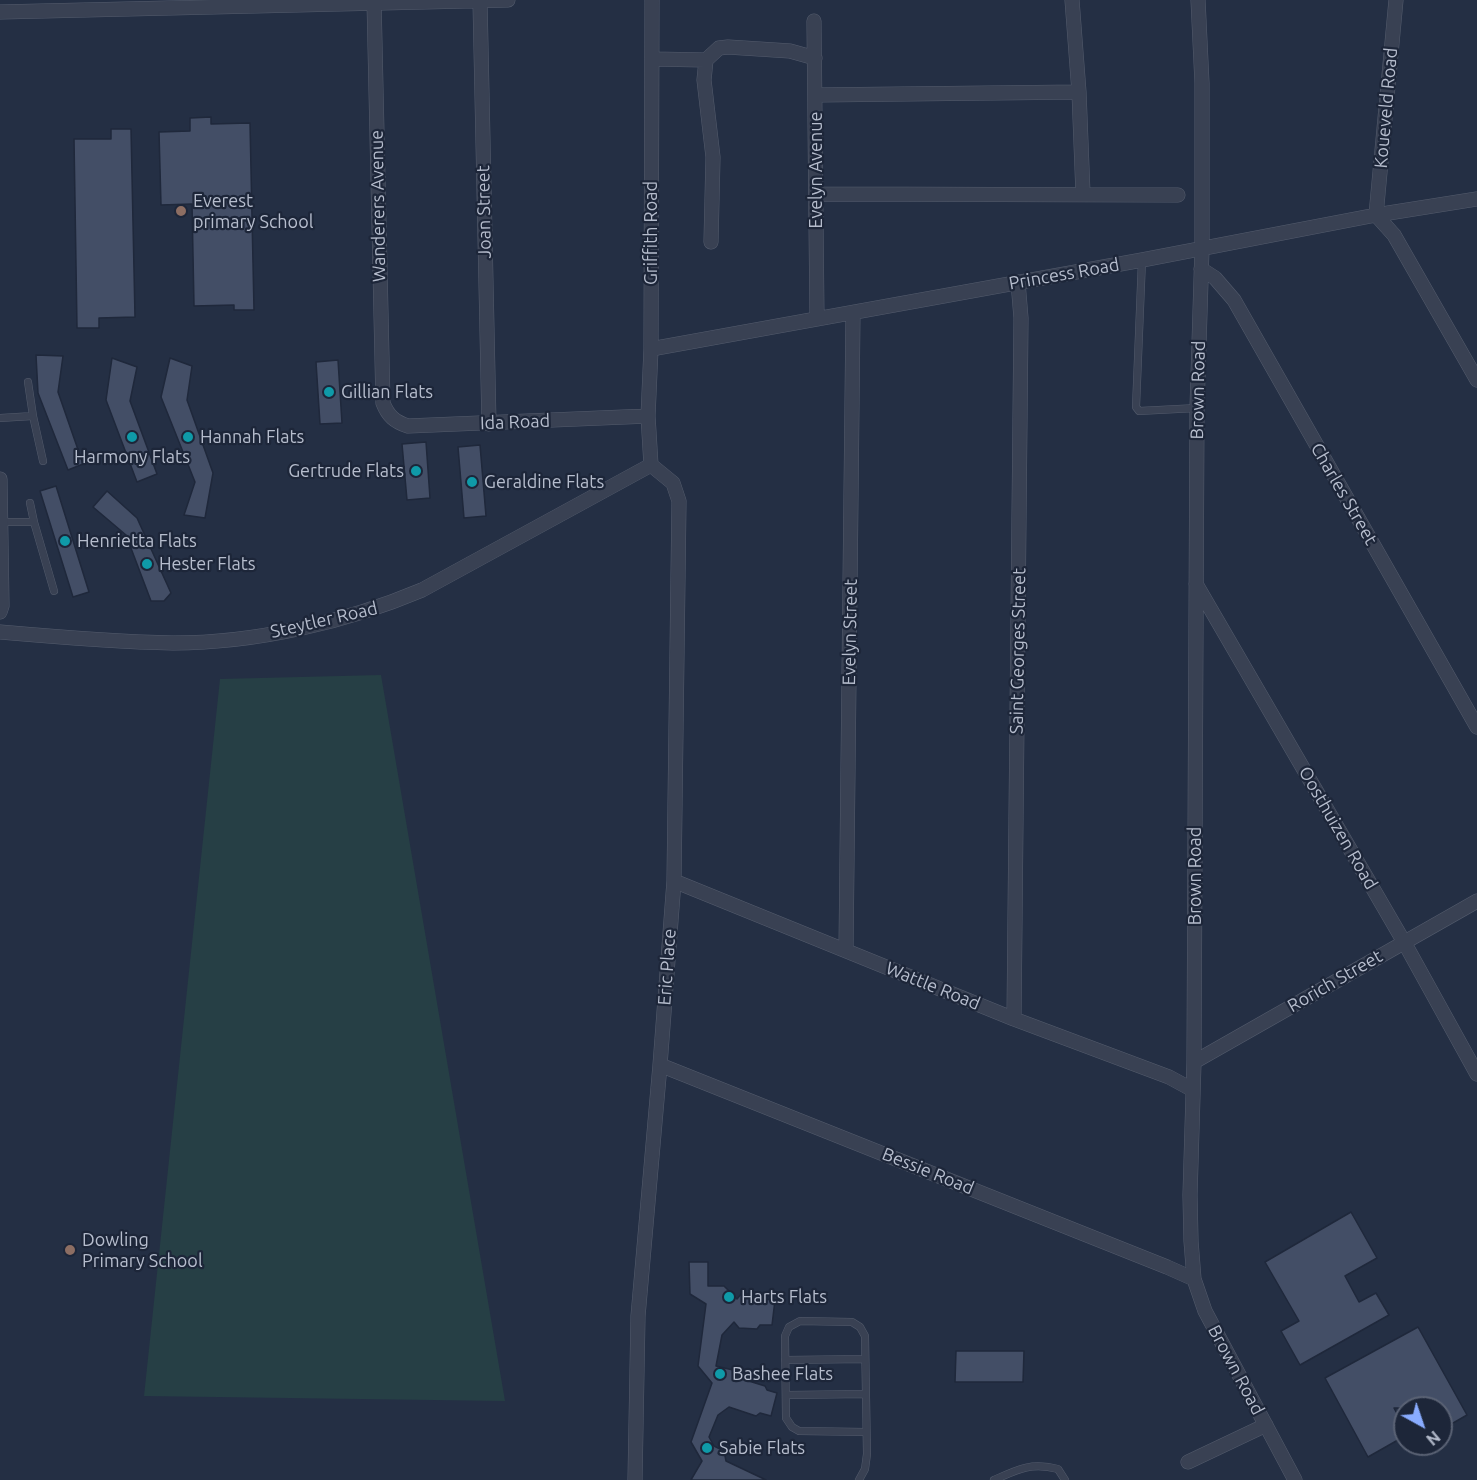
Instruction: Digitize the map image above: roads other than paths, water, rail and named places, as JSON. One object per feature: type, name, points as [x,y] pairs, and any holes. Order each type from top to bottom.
[{"type":"street","points":[[0,12],[146,4],[508,0]]},
{"type":"street","name":"Griffith Road","points":[[651,465],[648,416],[651,349],[652,0]]},
{"type":"street","points":[[1072,0],[1083,194]]},
{"type":"street","points":[[1198,0],[1202,83],[1203,248]]},
{"type":"street","name":"Koueveld Road","points":[[1376,215],[1396,0]]},
{"type":"street","name":"Joan Street","points":[[480,1],[489,424]]},
{"type":"street","name":"Wanderers Avenue","points":[[374,2],[383,403],[387,412]]},
{"type":"street","name":"Evelyn Avenue","points":[[814,21],[817,319]]},
{"type":"street","points":[[711,242],[713,157],[704,80],[706,60],[719,48],[728,47],[790,51],[815,58]]},
{"type":"street","points":[[652,59],[706,60]]},
{"type":"street","points":[[816,95],[1079,92]]},
{"type":"street","points":[[816,194],[1178,195]]},
{"type":"street","name":"Princess Road","points":[[651,349],[1376,215],[1477,199]]},
{"type":"street","points":[[1376,215],[1394,235],[1477,380]]},
{"type":"street","name":"Brown Road","points":[[1203,248],[1197,408],[1194,1062],[1190,1195],[1194,1279],[1205,1311],[1295,1480]]},
{"type":"street","name":"Charles Street","points":[[1201,269],[1215,278],[1234,300],[1477,727]]},
{"type":"street","name":"Saint Georges Street","points":[[1014,1019],[1021,330],[1018,282]]},
{"type":"street","name":"Evelyn Street","points":[[846,951],[854,313]]},
{"type":"street","name":"Ida Road","points":[[387,412],[392,418],[408,426],[648,416]]},
{"type":"street","name":"Steytler Road","points":[[0,632],[175,643],[228,639],[308,627],[349,617],[422,590],[651,465]]},
{"type":"street","name":"Eric Place","points":[[635,1480],[638,1316],[674,881],[680,501],[673,483],[651,465]]},
{"type":"street","points":[[0,479],[0,612]]},
{"type":"street","name":"Oosthuizen Road","points":[[1196,584],[1404,942],[1477,1074]]},
{"type":"street","name":"Wattle Road","points":[[674,881],[1014,1019],[1169,1077],[1193,1090]]},
{"type":"street","name":"Rorich Street","points":[[1194,1062],[1477,901]]},
{"type":"street","name":"Bessie Road","points":[[660,1065],[1194,1279]]},
{"type":"street","points":[[1188,1462],[1266,1425]]},
{"type":"lane","points":[[1142,260],[1136,407],[1139,411],[1197,408]]},
{"type":"lane","points":[[28,382],[43,461]]},
{"type":"lane","points":[[0,418],[33,416]]},
{"type":"lane","points":[[30,503],[54,591]]},
{"type":"lane","points":[[1,522],[34,522]]},
{"type":"lane","points":[[859,1480],[865,1469],[867,1454],[865,1336],[860,1327],[852,1322],[800,1321],[789,1328],[785,1335],[786,1418],[792,1427],[799,1431],[866,1431]]},
{"type":"lane","points":[[785,1360],[866,1359]]},
{"type":"lane","points":[[786,1395],[866,1394]]},
{"type":"lane","points":[[994,1480],[1027,1467],[1042,1465],[1058,1469],[1065,1480]]},
{"type":"place","name":"Everest primary School","points":[[181,211]]},
{"type":"place","name":"Gillian Flats","points":[[329,392]]},
{"type":"place","name":"Harmony Flats","points":[[132,437]]},
{"type":"place","name":"Hannah Flats","points":[[188,437]]},
{"type":"place","name":"Gertrude Flats","points":[[416,471]]},
{"type":"place","name":"Geraldine Flats","points":[[472,482]]},
{"type":"place","name":"Henrietta Flats","points":[[65,541]]},
{"type":"place","name":"Hester Flats","points":[[147,564]]},
{"type":"place","name":"Dowling Primary School","points":[[70,1250]]},
{"type":"place","name":"Harts Flats","points":[[729,1297]]},
{"type":"place","name":"Bashee Flats","points":[[720,1374]]},
{"type":"place","name":"Sabie Flats","points":[[707,1448]]}]
